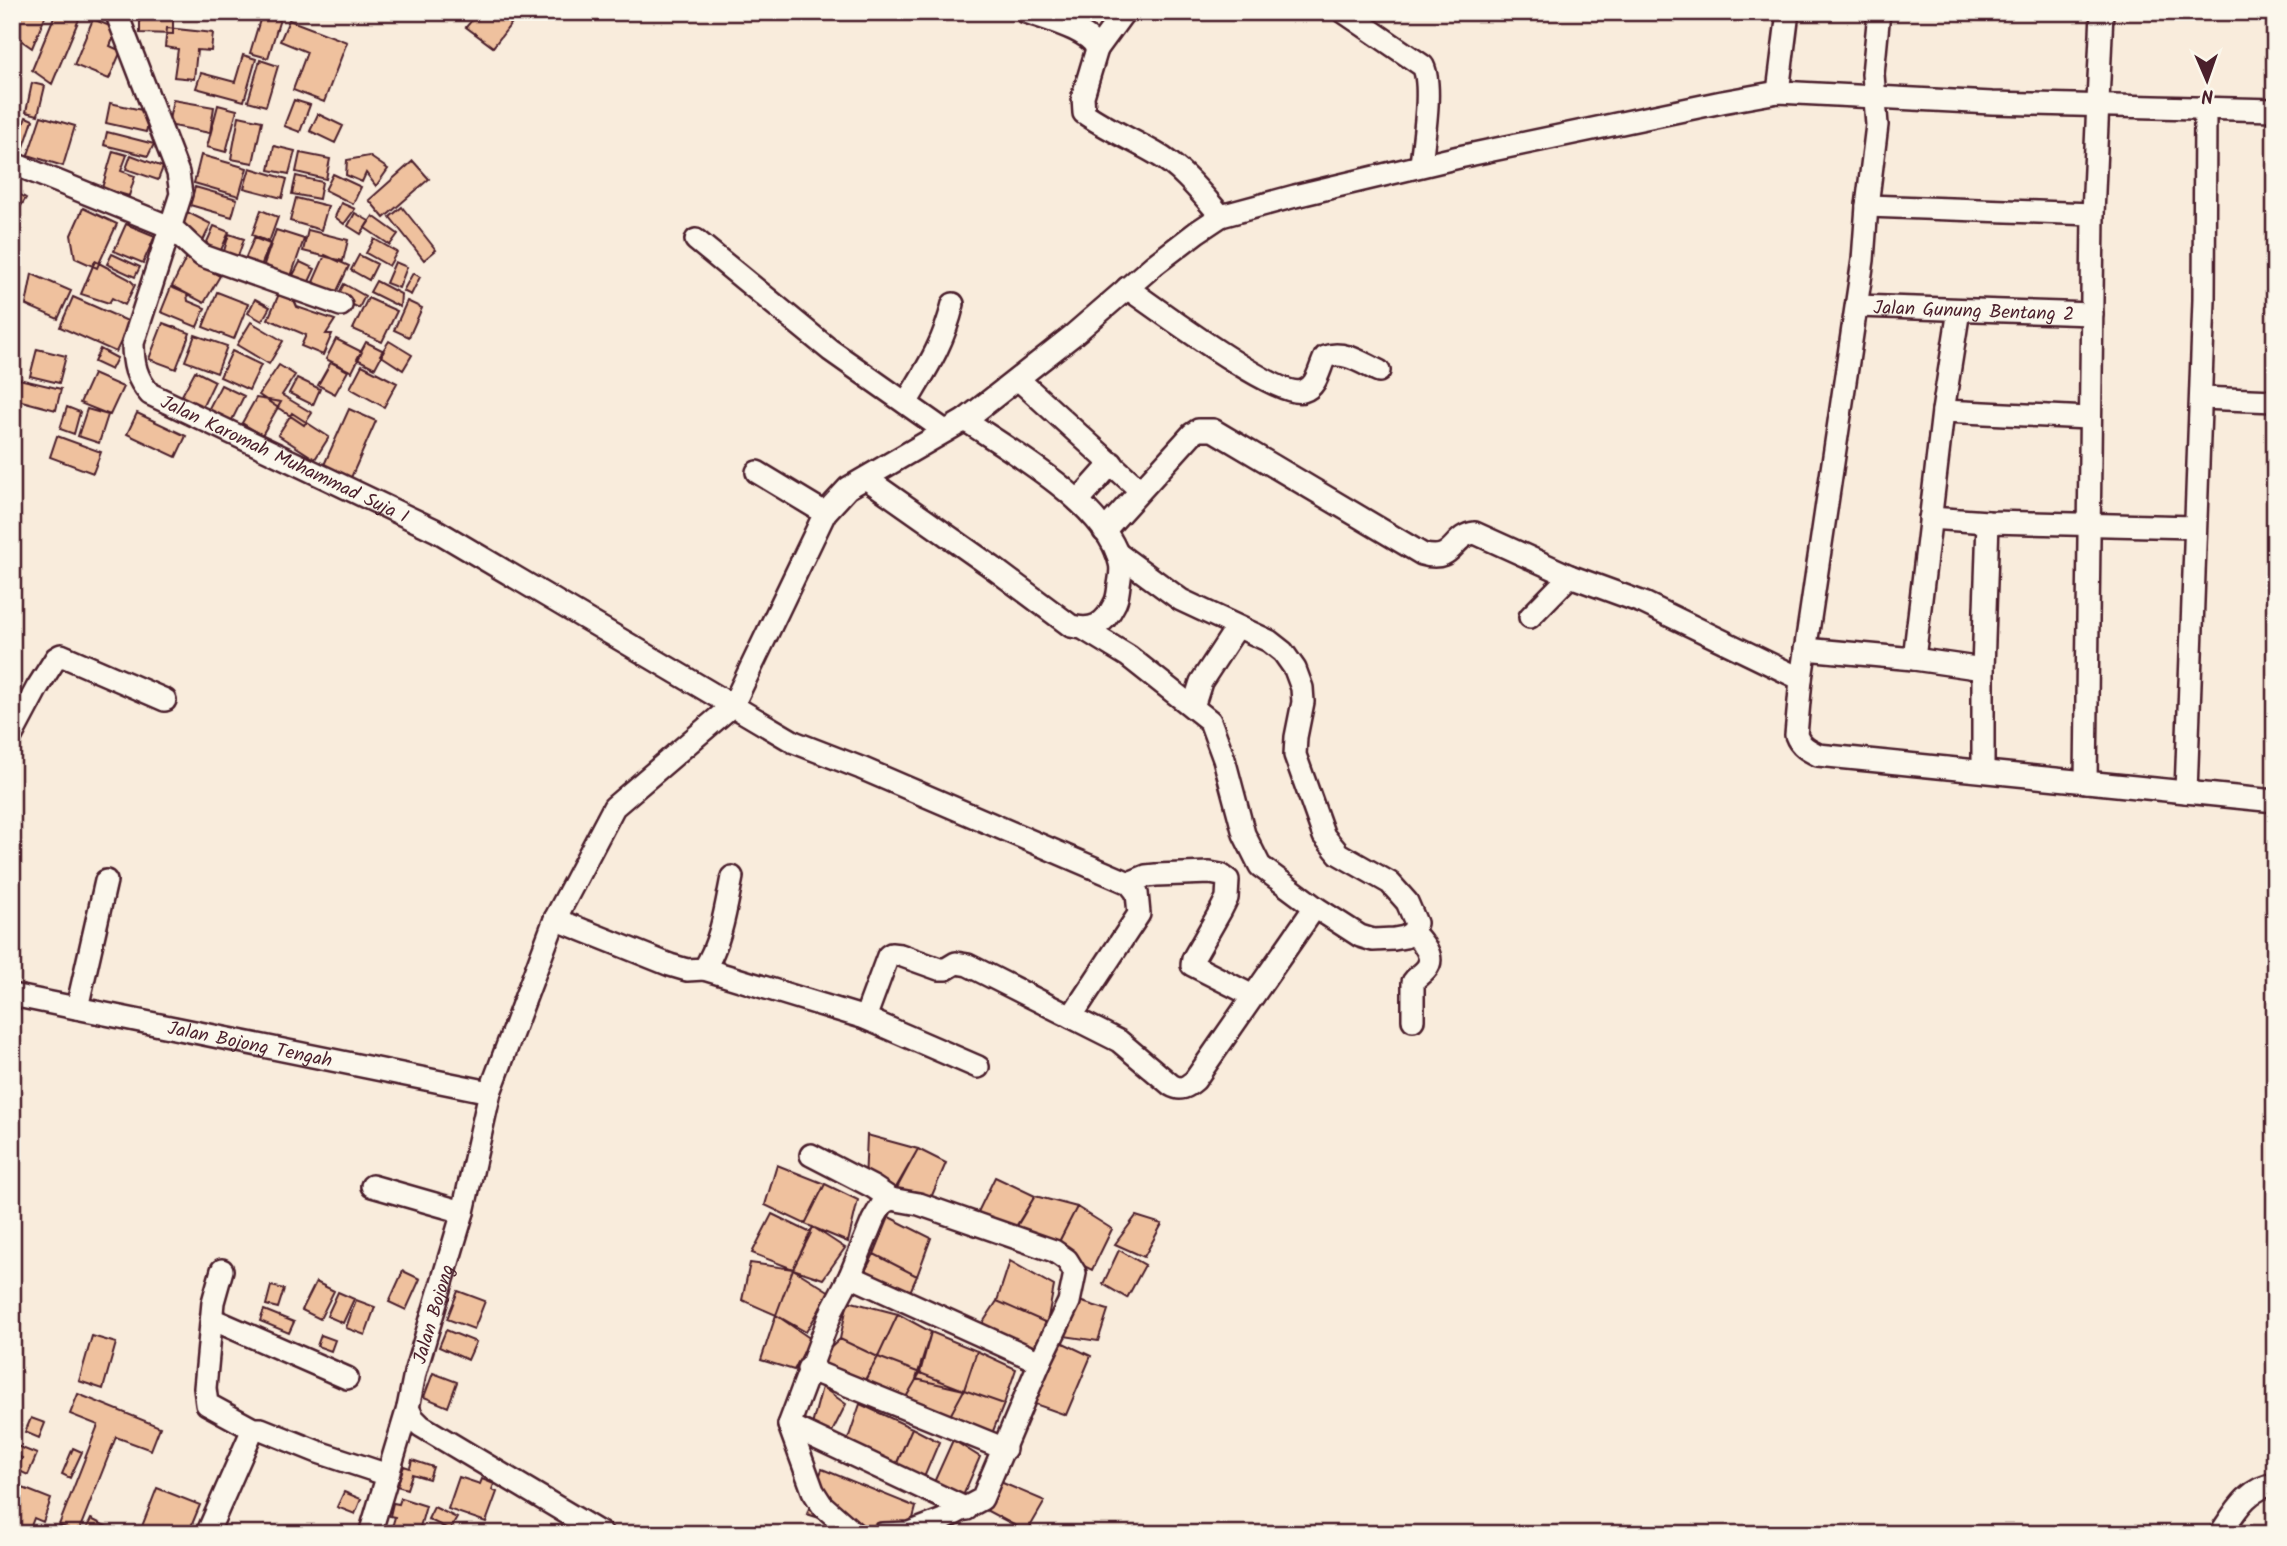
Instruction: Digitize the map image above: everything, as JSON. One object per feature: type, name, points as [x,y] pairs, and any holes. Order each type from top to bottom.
[{"type":"street","name":"Jalan Karomah Muhammad Suja I","points":[[116,12],[178,173],[181,194],[133,343],[133,365],[141,383],[150,394],[437,531],[794,742],[1129,883]]},
{"type":"street","points":[[1026,12],[1082,34],[1097,50]]},
{"type":"street","points":[[1124,12],[1097,50],[1088,72],[1083,96],[1084,113],[1103,126],[1157,153],[1189,178],[1221,216]]},
{"type":"street","points":[[1344,12],[1423,66],[1428,77],[1428,86],[1421,165]]},
{"type":"street","points":[[1778,92],[1788,12]]},
{"type":"street","points":[[1879,12],[1874,61],[1877,125],[1863,260],[1805,649],[1796,735],[1804,747],[1818,755],[2275,801]]},
{"type":"street","points":[[2086,782],[2093,215],[2102,12]]},
{"type":"street","points":[[733,705],[825,513],[848,488],[965,420],[1197,232],[1221,216],[1421,165],[1778,92],[1992,103],[2275,110]]},
{"type":"street","points":[[2186,792],[2201,398],[2205,110]]},
{"type":"street","points":[[12,163],[170,228],[203,256],[341,305]]},
{"type":"street","points":[[1867,205],[2093,215]]},
{"type":"street","points":[[696,240],[830,350],[944,431]]},
{"type":"street","points":[[1128,288],[1253,374],[1297,393],[1306,391],[1316,382],[1325,356],[1353,358],[1379,371]]},
{"type":"street","points":[[906,403],[940,346],[953,304]]},
{"type":"street","name":"Jalan Gunung Bentang 2","points":[[1857,306],[2092,314]]},
{"type":"street","points":[[1914,659],[1943,411],[1959,310]]},
{"type":"street","points":[[1018,379],[1140,490]]},
{"type":"street","points":[[2201,398],[2275,401]]},
{"type":"street","points":[[1943,411],[2089,418]]},
{"type":"street","points":[[965,420],[1059,484],[1078,501],[1112,542],[1121,565],[1118,600],[1097,627],[1084,629]]},
{"type":"street","points":[[1104,531],[1192,434],[1198,430],[1213,430],[1422,554],[1438,556],[1450,551],[1464,536],[1475,533],[1570,576],[1644,603],[1801,679]]},
{"type":"street","points":[[1078,501],[1112,463]]},
{"type":"street","points":[[757,472],[825,513]]},
{"type":"street","points":[[867,479],[1071,626],[1084,629],[1128,656],[1210,721],[1244,834],[1260,866],[1360,936],[1373,940],[1394,939],[1413,932],[1416,923],[1407,902],[1390,883],[1339,854],[1324,836],[1295,755],[1303,702],[1302,688],[1295,669],[1283,652],[1269,640],[1181,600],[1117,553]]},
{"type":"street","points":[[1930,518],[2194,527]]},
{"type":"street","points":[[1983,771],[1988,522]]},
{"type":"street","points":[[1530,617],[1570,576]]},
{"type":"street","points":[[1193,707],[1200,682],[1237,627]]},
{"type":"street","points":[[1805,649],[1914,659],[1983,669]]},
{"type":"street","points":[[12,735],[37,688],[56,658],[61,655],[165,700]]},
{"type":"street","name":"Jalan Bojong","points":[[370,1534],[463,1212],[489,1092],[555,919],[614,807],[733,705]]},
{"type":"street","points":[[1072,1017],[1139,914],[1137,893],[1129,883],[1146,876],[1210,873],[1222,875],[1228,880],[1227,898],[1193,958],[1192,965],[1253,996]]},
{"type":"street","points":[[704,969],[726,910],[732,877]]},
{"type":"street","points":[[77,1008],[106,881]]},
{"type":"street","points":[[865,1018],[888,956],[895,954],[939,969],[946,969],[956,963],[968,965],[1119,1041],[1177,1089],[1187,1087],[1195,1080],[1315,907]]},
{"type":"street","points":[[555,919],[670,965],[687,970],[704,969],[865,1018],[978,1067]]},
{"type":"street","points":[[1413,932],[1429,953],[1430,961],[1429,967],[1413,982],[1413,1020]]},
{"type":"street","name":"Jalan Bojong Tengah","points":[[12,995],[489,1092]]},
{"type":"street","points":[[811,1155],[891,1199],[919,1204],[1054,1251],[1067,1260],[1075,1273],[1069,1302],[1040,1362],[982,1499],[967,1509],[909,1533],[882,1534]]},
{"type":"street","points":[[372,1186],[463,1212]]},
{"type":"street","points":[[855,1534],[822,1505],[813,1491],[789,1425],[833,1308],[850,1276],[873,1220],[883,1203],[891,1199]]},
{"type":"street","points":[[222,1270],[213,1301],[205,1388],[207,1404],[253,1429],[261,1429],[318,1452],[388,1475]]},
{"type":"street","points":[[850,1276],[1040,1362]]},
{"type":"street","points":[[212,1319],[347,1378]]},
{"type":"street","points":[[808,1369],[1005,1449]]},
{"type":"street","points":[[408,1408],[421,1426],[602,1534]]},
{"type":"street","points":[[789,1425],[967,1509]]},
{"type":"street","points":[[206,1534],[253,1429]]},
{"type":"street","points":[[2220,1534],[2248,1496],[2265,1485],[2275,1484]]},
{"type":"building","points":[[12,12],[47,12],[32,48],[12,34]]},
{"type":"building","points":[[56,12],[82,12],[52,84],[32,70]]},
{"type":"building","points":[[140,12],[173,12],[173,34],[140,33]]},
{"type":"building","points":[[479,12],[509,12],[514,20],[493,47],[466,27]]},
{"type":"building","points":[[262,13],[280,19],[268,58],[250,53]]},
{"type":"building","points":[[93,19],[117,29],[110,46],[121,51],[109,79],[74,65]]},
{"type":"building","points":[[289,20],[347,42],[324,102],[293,90],[307,52],[280,41]]},
{"type":"building","points":[[167,28],[213,33],[211,51],[197,50],[194,79],[174,77],[178,49],[165,47]]},
{"type":"building","points":[[243,55],[256,59],[244,101],[196,88],[201,73],[235,82]]},
{"type":"building","points":[[260,60],[278,66],[266,106],[248,101]]},
{"type":"building","points":[[32,83],[45,86],[38,115],[26,112]]},
{"type":"building","points":[[173,100],[214,107],[210,133],[168,125]]},
{"type":"building","points":[[294,100],[310,105],[300,132],[284,126]]},
{"type":"building","points":[[110,103],[151,112],[146,132],[106,123]]},
{"type":"building","points":[[218,105],[237,110],[226,152],[207,147]]},
{"type":"building","points":[[318,114],[343,126],[335,143],[310,131]]},
{"type":"building","points":[[41,116],[75,126],[63,166],[28,155]]},
{"type":"building","points":[[239,116],[262,121],[253,163],[231,159]]},
{"type":"building","points":[[26,117],[33,120],[21,156],[13,153]]},
{"type":"building","points":[[107,132],[154,144],[148,156],[104,145]]},
{"type":"building","points":[[274,146],[295,151],[289,174],[269,170]]},
{"type":"building","points":[[113,151],[127,155],[121,171],[135,176],[129,196],[102,188]]},
{"type":"building","points":[[300,153],[330,159],[326,179],[296,172]]},
{"type":"building","points":[[131,155],[163,167],[158,180],[126,169]]},
{"type":"building","points":[[201,155],[247,168],[239,196],[194,183]]},
{"type":"building","points":[[369,156],[388,169],[376,186],[366,173],[362,182],[346,175],[347,160]]},
{"type":"building","points":[[413,161],[429,179],[384,218],[369,200]]},
{"type":"building","points":[[250,168],[287,179],[282,198],[244,188]]},
{"type":"building","points":[[333,174],[361,187],[353,204],[325,190]]},
{"type":"building","points":[[296,176],[322,182],[319,199],[292,194]]},
{"type":"building","points":[[195,187],[237,199],[232,217],[190,205]]},
{"type":"building","points":[[12,190],[26,198],[15,215],[12,213]]},
{"type":"building","points":[[296,198],[328,206],[321,230],[290,221]]},
{"type":"building","points":[[341,203],[355,209],[344,224],[335,217]]},
{"type":"building","points":[[402,207],[436,250],[424,260],[390,217]]},
{"type":"building","points":[[83,208],[117,224],[97,268],[75,258],[71,235]]},
{"type":"building","points":[[261,210],[278,217],[269,242],[252,235]]},
{"type":"building","points":[[187,212],[211,224],[202,243],[177,231]]},
{"type":"building","points":[[355,213],[369,221],[361,234],[348,226]]},
{"type":"building","points":[[373,216],[398,234],[390,245],[365,228]]},
{"type":"building","points":[[126,224],[155,236],[143,263],[114,251]]},
{"type":"building","points":[[214,226],[229,232],[218,257],[203,251]]},
{"type":"building","points":[[276,230],[304,239],[289,282],[261,273]]},
{"type":"building","points":[[308,230],[348,240],[343,261],[303,251]]},
{"type":"building","points":[[229,234],[244,239],[236,262],[222,258]]},
{"type":"building","points":[[254,238],[270,244],[259,271],[243,264]]},
{"type":"building","points":[[374,239],[397,252],[389,266],[366,253]]},
{"type":"building","points":[[112,254],[140,267],[135,277],[107,264]]},
{"type":"building","points":[[325,255],[349,266],[336,293],[313,282]]},
{"type":"building","points":[[359,255],[377,264],[369,280],[351,270]]},
{"type":"building","points":[[186,258],[220,276],[204,303],[172,286]]},
{"type":"building","points":[[95,261],[135,285],[125,305],[112,298],[109,303],[81,294]]},
{"type":"building","points":[[300,262],[315,269],[306,288],[290,281]]},
{"type":"building","points":[[395,262],[407,267],[399,288],[386,283]]},
{"type":"building","points":[[413,273],[420,277],[411,295],[403,291]]},
{"type":"building","points":[[32,274],[71,291],[58,319],[26,305]]},
{"type":"building","points":[[376,281],[401,294],[400,307],[370,292]]},
{"type":"building","points":[[344,284],[365,296],[359,308],[337,297]]},
{"type":"building","points":[[171,287],[187,294],[188,301],[205,308],[197,327],[161,312]]},
{"type":"building","points":[[217,292],[248,304],[234,339],[203,327]]},
{"type":"building","points":[[279,294],[294,300],[297,307],[335,320],[326,334],[332,334],[323,355],[301,346],[306,335],[268,319]]},
{"type":"building","points":[[73,297],[130,322],[116,352],[60,327]]},
{"type":"building","points":[[368,298],[397,311],[382,342],[353,329]]},
{"type":"building","points":[[255,299],[270,307],[262,321],[248,313]]},
{"type":"building","points":[[407,301],[422,308],[409,337],[394,330]]},
{"type":"building","points":[[251,322],[283,341],[269,364],[237,345]]},
{"type":"building","points":[[163,323],[190,333],[176,369],[149,359]]},
{"type":"building","points":[[195,335],[227,346],[217,373],[185,361]]},
{"type":"building","points":[[336,339],[362,352],[352,372],[326,359]]},
{"type":"building","points":[[389,341],[412,355],[403,370],[380,355]]},
{"type":"building","points":[[366,342],[384,351],[375,368],[357,359]]},
{"type":"building","points":[[37,349],[66,356],[59,383],[30,376]]},
{"type":"building","points":[[100,349],[117,358],[111,370],[94,362]]},
{"type":"building","points":[[232,351],[261,365],[249,390],[220,377]]},
{"type":"building","points":[[331,362],[348,371],[335,394],[318,385]]},
{"type":"building","points":[[279,365],[295,375],[282,395],[312,413],[304,425],[259,395]]},
{"type":"building","points":[[362,365],[397,383],[384,407],[350,388]]},
{"type":"building","points":[[195,371],[215,381],[201,410],[180,399]]},
{"type":"building","points":[[93,374],[123,387],[110,415],[80,403]]},
{"type":"building","points":[[297,378],[320,389],[313,405],[289,393]]},
{"type":"building","points":[[19,379],[61,389],[56,410],[14,399]]},
{"type":"building","points":[[221,385],[244,396],[230,424],[207,412]]},
{"type":"building","points":[[256,398],[281,402],[262,435],[242,423]]},
{"type":"building","points":[[67,407],[80,412],[74,434],[60,429]]},
{"type":"building","points":[[87,409],[108,415],[99,443],[78,436]]},
{"type":"building","points":[[349,409],[376,421],[350,480],[323,467]]},
{"type":"building","points":[[137,413],[186,436],[176,457],[127,434]]},
{"type":"building","points":[[292,413],[329,437],[315,459],[278,435]]},
{"type":"building","points":[[57,436],[101,452],[93,473],[50,457]]},
{"type":"building","points":[[867,1135],[918,1149],[891,1199],[865,1183]]},
{"type":"building","points":[[918,1149],[946,1163],[930,1200],[894,1191]]},
{"type":"building","points":[[777,1165],[825,1184],[805,1224],[765,1205]]},
{"type":"building","points":[[995,1177],[1035,1196],[1015,1228],[977,1214]]},
{"type":"building","points":[[825,1184],[858,1200],[848,1242],[805,1224]]},
{"type":"building","points":[[1035,1196],[1077,1207],[1058,1244],[1011,1236]]},
{"type":"building","points":[[1077,1207],[1112,1229],[1092,1270],[1054,1251]]},
{"type":"building","points":[[772,1214],[811,1233],[793,1269],[752,1253]]},
{"type":"building","points":[[1136,1216],[1162,1224],[1144,1257],[1115,1244]]},
{"type":"building","points":[[889,1217],[931,1238],[917,1276],[874,1254]]},
{"type":"building","points":[[813,1227],[845,1248],[823,1279],[793,1269]]},
{"type":"building","points":[[1119,1250],[1145,1265],[1127,1298],[1103,1284]]},
{"type":"building","points":[[874,1254],[917,1276],[906,1301],[860,1281]]},
{"type":"building","points":[[1010,1261],[1054,1286],[1047,1323],[997,1301]]},
{"type":"building","points":[[750,1263],[793,1269],[776,1315],[742,1300]]},
{"type":"building","points":[[793,1269],[830,1292],[806,1332],[776,1315]]},
{"type":"building","points":[[403,1271],[420,1279],[406,1310],[389,1302]]},
{"type":"building","points":[[316,1282],[334,1291],[320,1319],[302,1310]]},
{"type":"building","points":[[271,1286],[284,1289],[278,1308],[266,1305]]},
{"type":"building","points":[[458,1291],[485,1301],[474,1329],[447,1319]]},
{"type":"building","points":[[338,1292],[354,1299],[343,1323],[327,1316]]},
{"type":"building","points":[[356,1300],[375,1307],[365,1335],[346,1328]]},
{"type":"building","points":[[848,1301],[898,1314],[878,1357],[840,1339]]},
{"type":"building","points":[[997,1301],[1047,1323],[1033,1350],[980,1327]]},
{"type":"building","points":[[1079,1301],[1108,1310],[1098,1341],[1064,1336]]},
{"type":"building","points":[[264,1310],[294,1322],[289,1333],[260,1321]]},
{"type":"building","points":[[898,1314],[931,1332],[920,1373],[878,1357]]},
{"type":"building","points":[[776,1315],[811,1339],[794,1370],[761,1360]]},
{"type":"building","points":[[446,1330],[476,1342],[468,1360],[439,1347]]},
{"type":"building","points":[[931,1332],[977,1351],[964,1390],[916,1379]]},
{"type":"building","points":[[321,1335],[335,1340],[331,1351],[317,1346]]},
{"type":"building","points":[[92,1336],[116,1343],[103,1389],[79,1381]]},
{"type":"building","points":[[840,1339],[878,1357],[863,1384],[808,1369]]},
{"type":"building","points":[[1059,1341],[1091,1356],[1066,1415],[1032,1403]]},
{"type":"building","points":[[977,1351],[1016,1369],[1004,1404],[964,1390]]},
{"type":"building","points":[[878,1357],[920,1373],[905,1399],[859,1390]]},
{"type":"building","points":[[433,1373],[457,1382],[448,1407],[424,1397]]},
{"type":"building","points":[[920,1373],[964,1390],[945,1425],[905,1399]]},
{"type":"building","points":[[822,1387],[846,1404],[830,1436],[811,1429]]},
{"type":"building","points":[[964,1390],[1004,1404],[991,1436],[945,1425]]},
{"type":"building","points":[[78,1394],[160,1427],[151,1450],[116,1437],[78,1533],[59,1525],[98,1425],[70,1414]]},
{"type":"building","points":[[860,1404],[912,1428],[897,1463],[844,1451]]},
{"type":"building","points":[[31,1418],[45,1423],[39,1438],[25,1432]]},
{"type":"building","points":[[912,1428],[939,1442],[920,1487],[892,1474]]},
{"type":"building","points":[[953,1440],[980,1457],[959,1505],[930,1491]]},
{"type":"building","points":[[12,1444],[37,1454],[28,1475],[17,1470],[22,1458],[12,1454]]},
{"type":"building","points":[[73,1448],[82,1452],[70,1478],[62,1474]]},
{"type":"building","points":[[412,1460],[433,1467],[429,1479],[412,1474],[407,1489],[397,1486],[404,1466],[410,1468]]},
{"type":"building","points":[[822,1469],[916,1507],[909,1534],[870,1534],[807,1514]]},
{"type":"building","points":[[459,1477],[480,1484],[482,1479],[494,1484],[492,1490],[497,1492],[486,1522],[448,1509]]},
{"type":"building","points":[[998,1481],[1045,1501],[1027,1532],[982,1508]]},
{"type":"building","points":[[23,1488],[51,1499],[43,1522],[34,1518],[28,1534],[12,1531],[12,1516]]},
{"type":"building","points":[[157,1488],[200,1505],[188,1534],[139,1534]]},
{"type":"building","points":[[344,1492],[361,1499],[355,1514],[337,1507]]},
{"type":"building","points":[[401,1498],[426,1506],[418,1534],[390,1534],[395,1517],[390,1516],[393,1503],[399,1504]]},
{"type":"building","points":[[434,1507],[457,1518],[450,1530],[428,1519]]},
{"type":"building","points":[[91,1519],[120,1533],[84,1534]]}]
